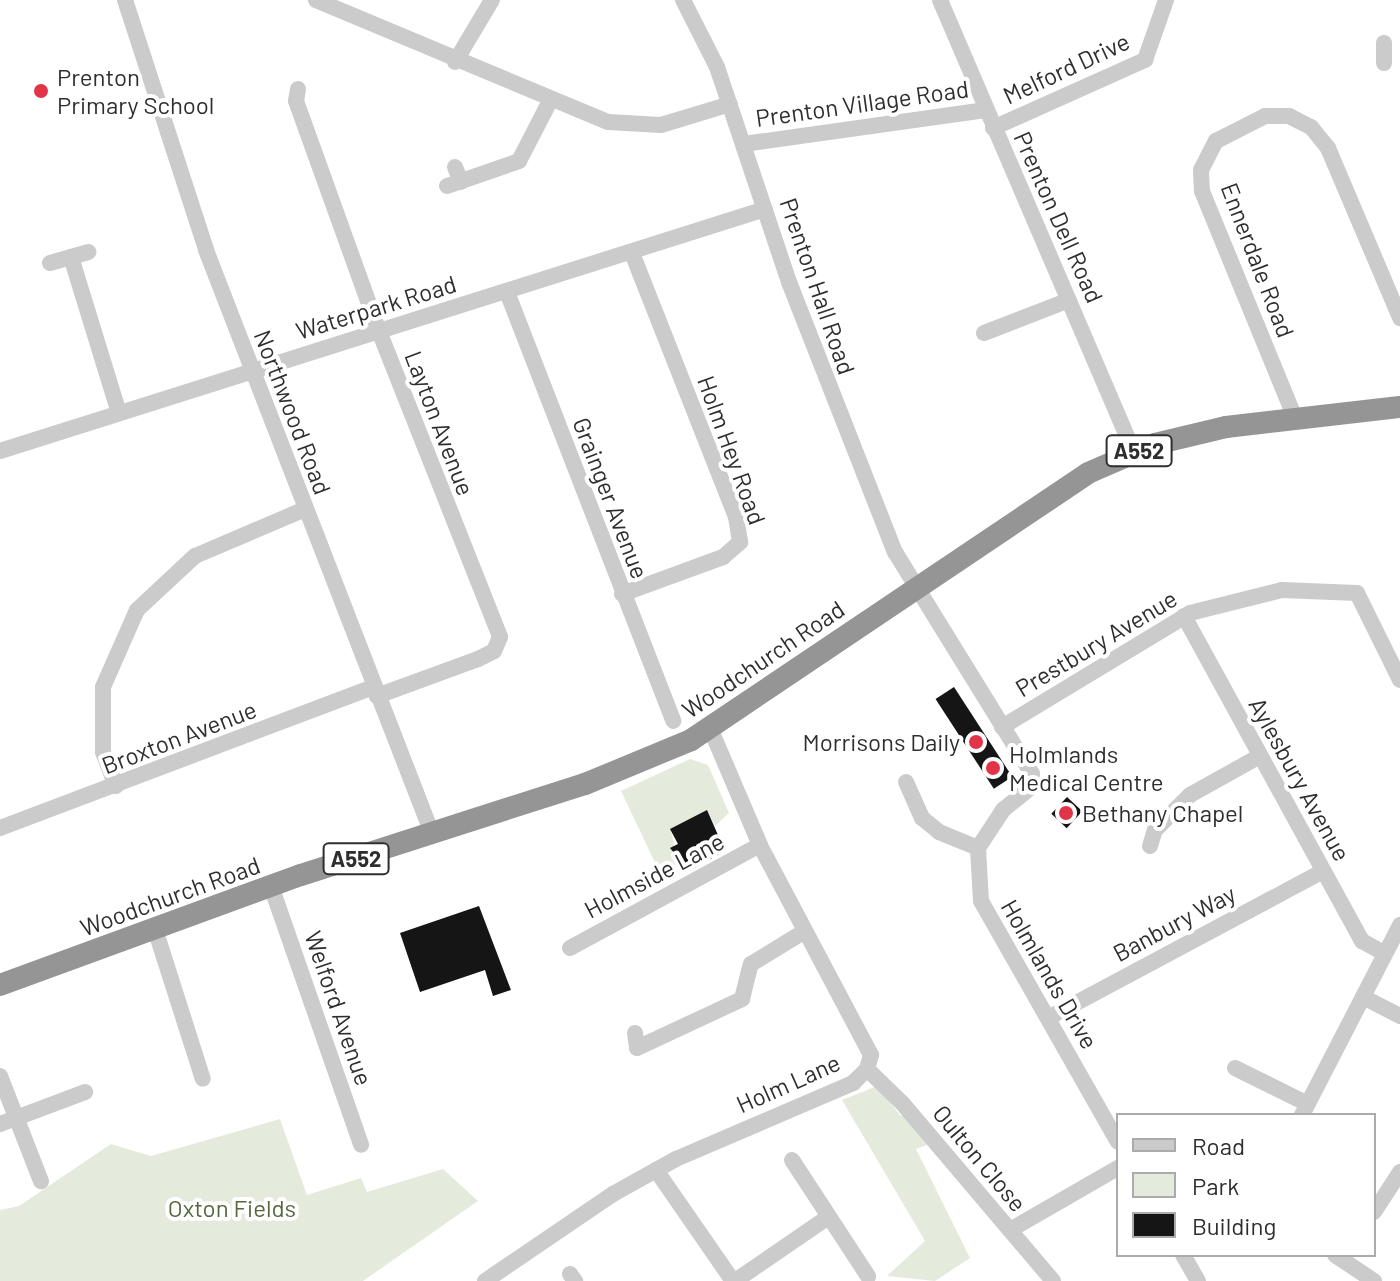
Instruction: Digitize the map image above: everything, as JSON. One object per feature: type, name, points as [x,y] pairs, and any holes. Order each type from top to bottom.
[{"type":"highway","name":"Woodchurch Road","points":[[0,985],[271,886],[433,836],[585,784],[711,730],[912,587],[1088,473],[1134,453],[1226,427],[1400,407]]},
{"type":"street","name":"Northwood Road","points":[[125,0],[252,371],[433,836]]},
{"type":"street","name":"Prenton Village Road","points":[[316,0],[549,103],[608,122],[661,125],[730,104]]},
{"type":"street","points":[[455,62],[492,0]]},
{"type":"street","name":"Prenton Hall Road","points":[[683,0],[730,104],[850,443],[912,587]]},
{"type":"street","name":"Prenton Dell Road","points":[[940,0],[1134,453]]},
{"type":"street","name":"Melford Drive","points":[[993,128],[1145,60],[1166,0]]},
{"type":"street","name":"Layton Avenue","points":[[298,89],[296,101],[379,331],[500,637],[494,651],[478,659],[375,692]]},
{"type":"street","points":[[454,178],[519,161],[549,103]]},
{"type":"street","name":"Prenton Village Road","points":[[744,144],[986,110]]},
{"type":"street","name":"Ennerdale Road","points":[[1295,418],[1202,191],[1206,155],[1234,127],[1277,115],[1321,136],[1400,318]]},
{"type":"street","name":"Waterpark Road","points":[[0,451],[765,209]]},
{"type":"street","points":[[50,263],[88,252]]},
{"type":"street","name":"Holm Hey Road","points":[[622,594],[723,557],[740,542],[736,517],[632,253]]},
{"type":"street","points":[[71,257],[119,413]]},
{"type":"street","name":"Grainger Avenue","points":[[507,292],[673,721]]},
{"type":"street","points":[[984,333],[1069,300]]},
{"type":"street","points":[[116,786],[103,752],[103,687],[137,610],[195,556],[305,509]]},
{"type":"street","points":[[904,780],[922,818],[939,832],[978,848],[1003,810],[1030,788],[1032,774],[912,587]]},
{"type":"street","name":"Prestbury Avenue","points":[[1002,727],[1184,616],[1258,593],[1357,593],[1400,680]]},
{"type":"street","name":"Aylesbury Avenue","points":[[1184,616],[1362,941],[1385,954]]},
{"type":"street","name":"Broxton Avenue","points":[[0,828],[375,692]]},
{"type":"street","name":"Holm Lane","points":[[485,1281],[656,1170],[853,1083],[867,1069],[871,1055],[760,845],[711,730]]},
{"type":"street","points":[[1147,842],[1190,795],[1260,756]]},
{"type":"street","name":"Holmside Lane","points":[[570,948],[760,845]]},
{"type":"street","name":"Holmlands Drive","points":[[978,848],[981,901],[1116,1138]]},
{"type":"street","name":"Banbury Way","points":[[1048,1018],[1323,871]]},
{"type":"street","name":"Welford Avenue","points":[[271,886],[361,1145]]},
{"type":"street","points":[[1235,1068],[1305,1109],[1400,925]]},
{"type":"street","points":[[155,929],[203,1079]]},
{"type":"street","points":[[635,1033],[637,1048],[742,999],[751,964],[805,931]]},
{"type":"street","points":[[1363,997],[1400,1016]]},
{"type":"street","name":"Oulton Close","points":[[867,1069],[1053,1281]]},
{"type":"street","points":[[0,1076],[6,1121],[41,1181]]},
{"type":"street","points":[[6,1121],[85,1092]]},
{"type":"street","points":[[792,1160],[827,1218],[868,1276]]},
{"type":"street","points":[[1010,1230],[1116,1169]]},
{"type":"street","points":[[656,1170],[734,1281],[827,1218]]},
{"type":"street","points":[[1376,1209],[1400,1172]]},
{"type":"street","points":[[1184,1257],[1198,1281]]},
{"type":"street","points":[[1341,1257],[1374,1281]]},
{"type":"green space","points":[[690,759],[708,765],[729,813],[715,826],[707,811],[671,830],[678,864],[659,871],[621,791]]},
{"type":"green space","points":[[877,1086],[900,1115],[915,1120],[927,1145],[916,1149],[970,1258],[935,1281],[887,1276],[925,1241],[842,1100]]},
{"type":"green space","name":"Oxton Fields","points":[[280,1119],[307,1195],[361,1178],[367,1192],[443,1169],[478,1201],[363,1281],[0,1281],[0,1210],[19,1206],[111,1144],[151,1156]]},
{"type":"building","points":[[954,687],[1012,777],[994,789],[936,699]]},
{"type":"building","name":"Bethany Chapel","points":[[1067,797],[1082,811],[1067,828],[1051,814]]},
{"type":"building","points":[[707,810],[725,851],[689,871],[670,848],[678,844],[670,829]]},
{"type":"building","points":[[479,906],[511,990],[493,996],[485,970],[420,992],[400,933]]},
{"type":"place","name":"Prenton Primary School","points":[[41,91]]},
{"type":"place","name":"Morrisons Daily","points":[[976,742]]},
{"type":"place","name":"Holmlands Medical Centre","points":[[993,768]]},
{"type":"place","name":"Bethany Chapel","points":[[1066,813]]}]
